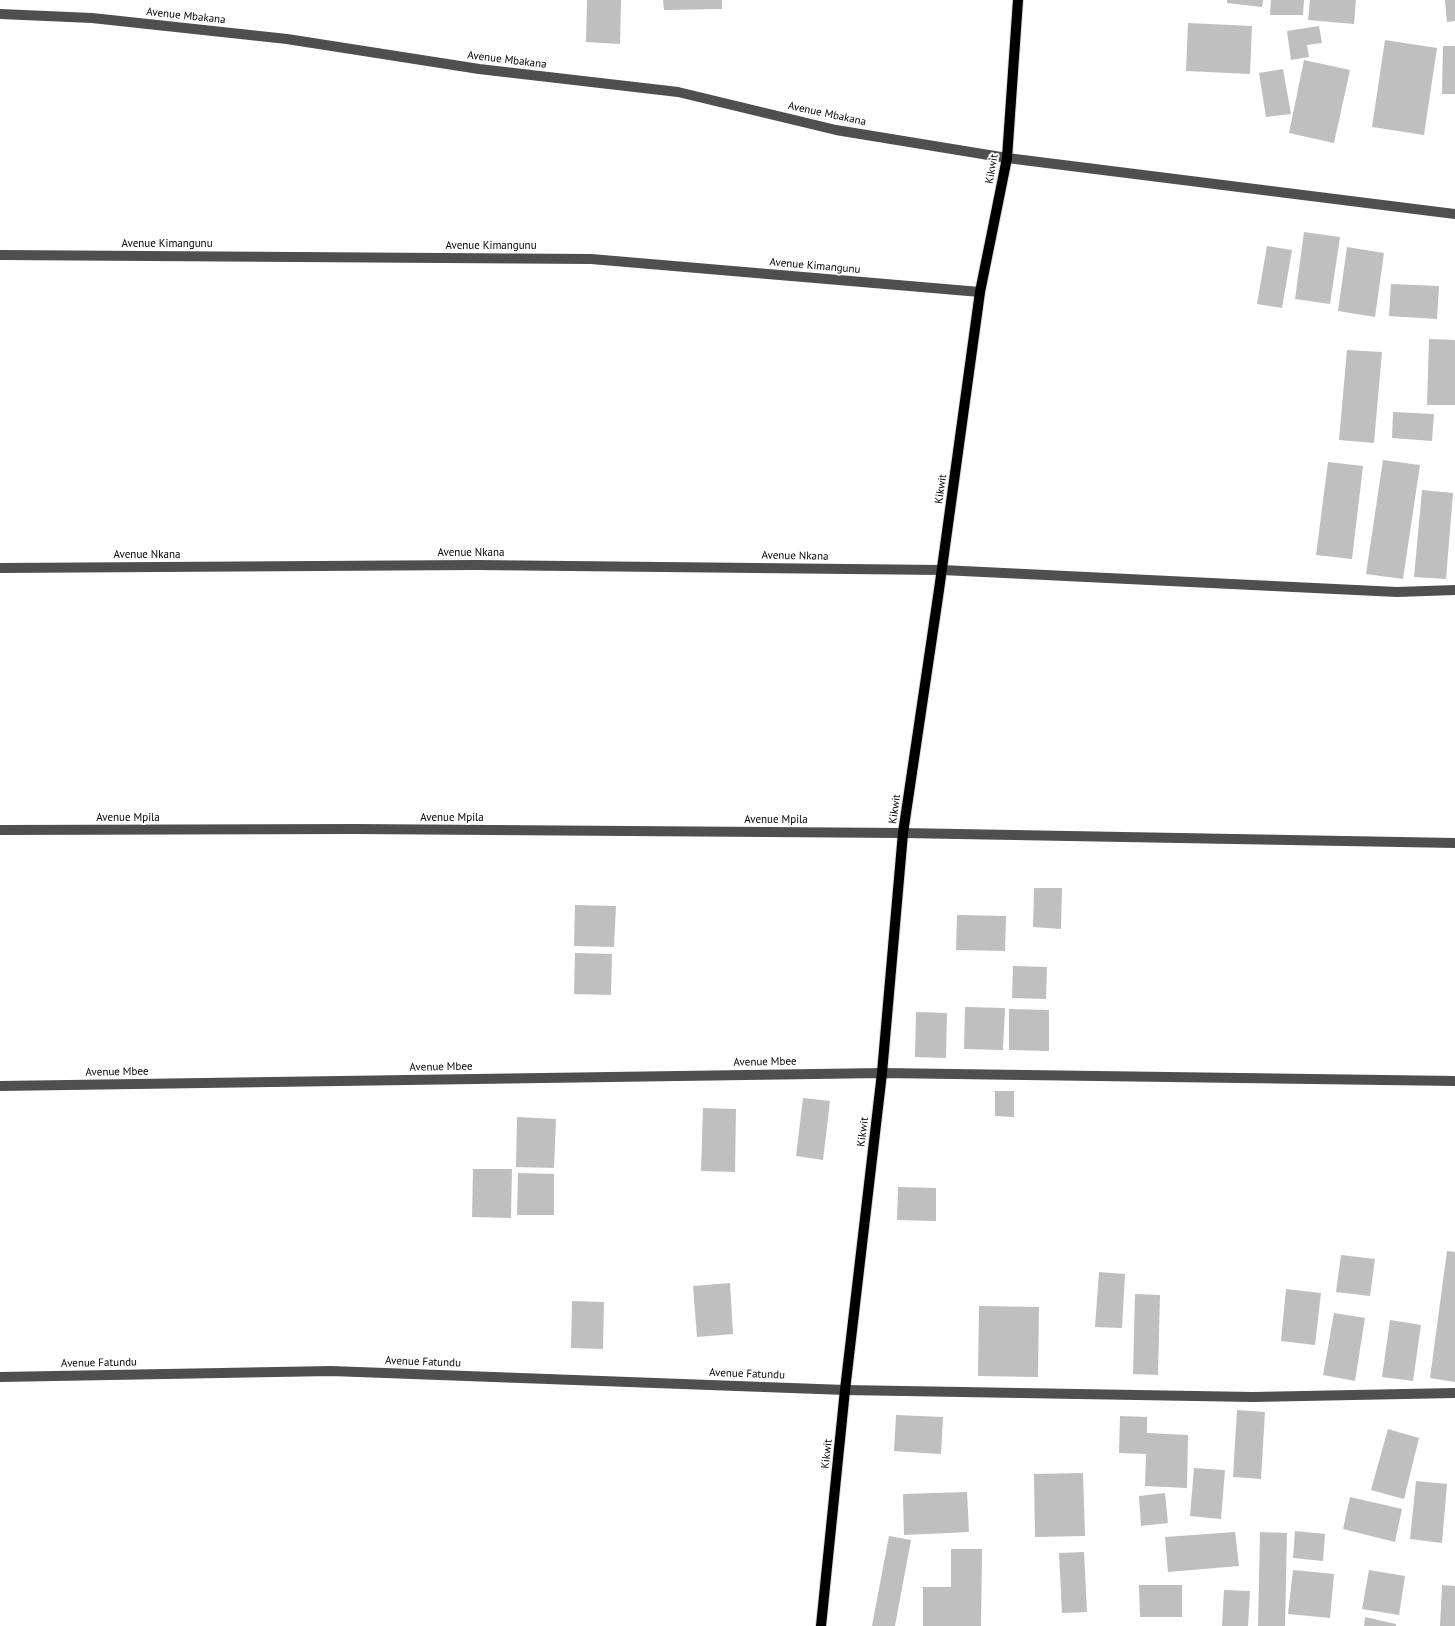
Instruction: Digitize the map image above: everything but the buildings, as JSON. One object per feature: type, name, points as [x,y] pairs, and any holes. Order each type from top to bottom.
[{"type":"main road","name":"Kikwit","points":[[821,1626],[845,1390],[882,1072],[903,833],[942,570],[980,292],[1007,158],[1018,0]]},
{"type":"street","name":"Avenue Mbakana","points":[[0,14],[92,18],[287,39],[479,69],[678,92],[836,130],[1007,158],[1455,214]]},
{"type":"street","name":"Avenue Kimangunu","points":[[0,255],[591,259],[980,292]]},
{"type":"street","name":"Avenue Nkana","points":[[0,568],[476,565],[942,570],[1397,592],[1455,590]]},
{"type":"street","name":"Avenue Mpila","points":[[0,830],[362,829],[903,833],[1455,843]]},
{"type":"street","name":"Avenue Mbee","points":[[0,1086],[882,1072],[1455,1081]]},
{"type":"street","name":"Avenue Fatundu","points":[[0,1377],[331,1371],[845,1390],[1253,1397],[1455,1393]]}]
